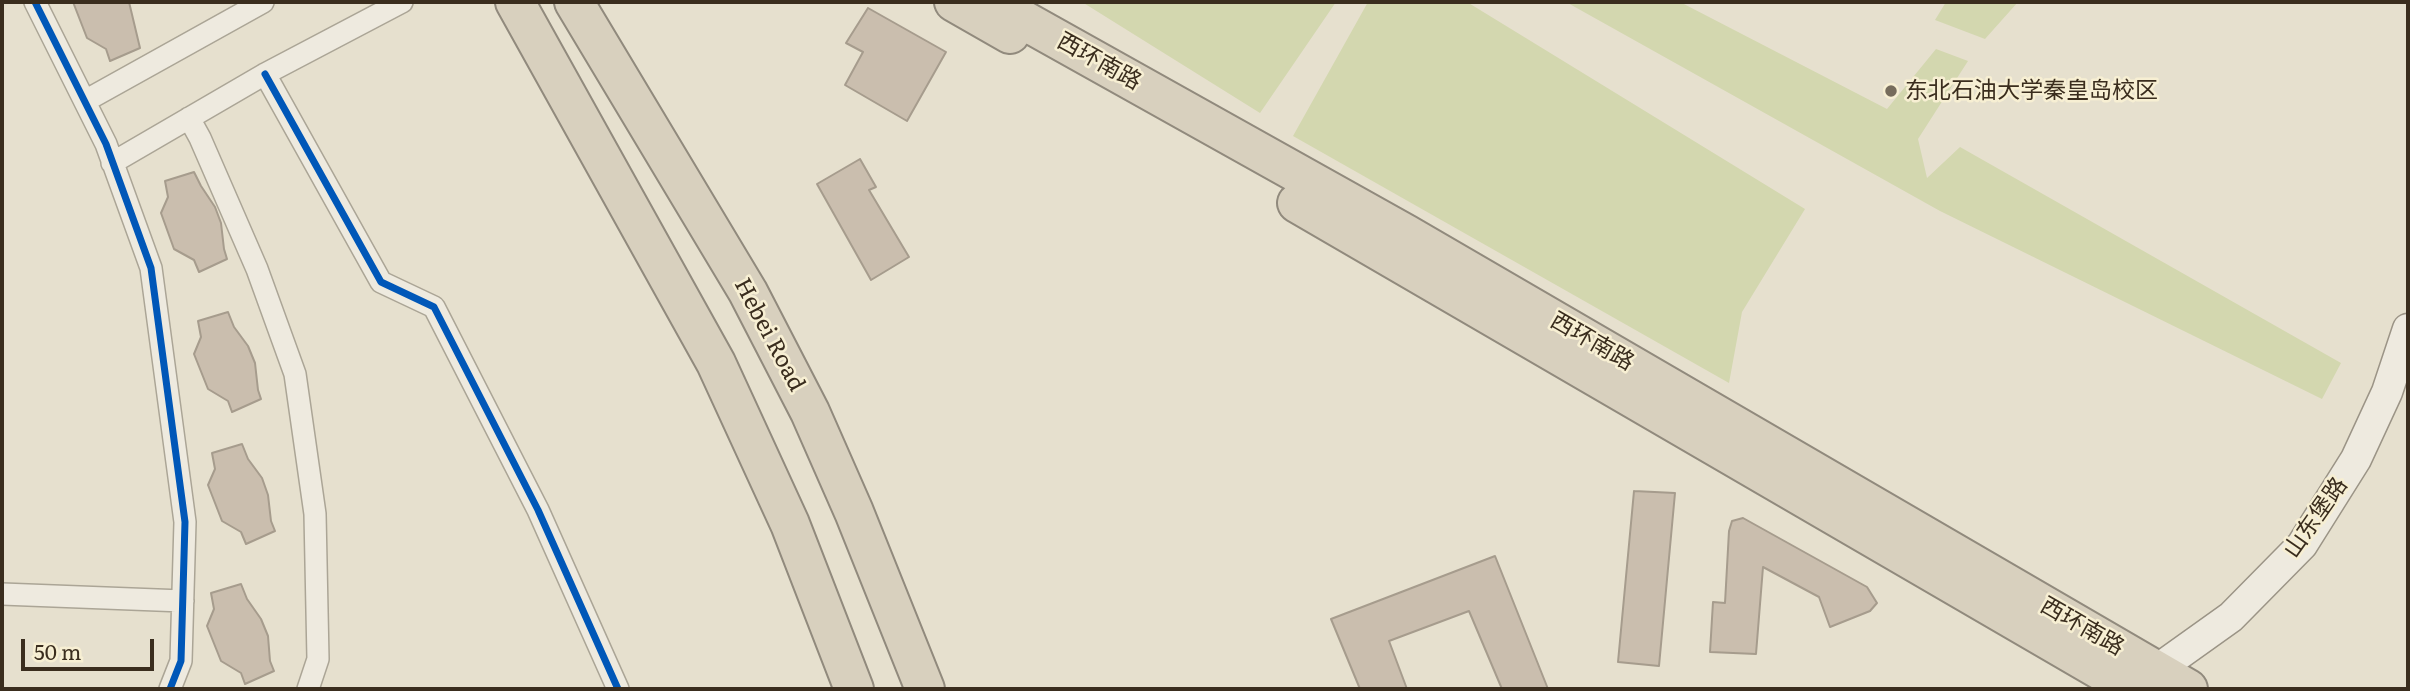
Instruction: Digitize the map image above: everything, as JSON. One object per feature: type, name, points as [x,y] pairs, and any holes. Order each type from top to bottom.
[{"type":"highway","points":[[515,2],[716,363],[790,524],[854,689]]},
{"type":"highway","name":"Hebei Road","points":[[574,2],[748,292],[810,412],[854,512],[925,689]]},
{"type":"highway","name":"西环南路","points":[[954,2],[2152,684]]},
{"type":"highway","name":"西环南路","points":[[991,2],[1406,234],[2152,684]]},
{"type":"main road","name":"山东堡路","points":[[2152,684],[2231,617],[2302,545],[2356,459],[2388,392],[2408,330]]},
{"type":"street","points":[[35,2],[113,163],[151,268],[185,522],[181,661],[170,689]]},
{"type":"street","points":[[85,102],[230,10],[263,2]]},
{"type":"street","points":[[113,163],[265,74],[402,2]]},
{"type":"street","points":[[265,74],[381,282],[435,307],[538,510],[618,689]]},
{"type":"street","points":[[189,118],[257,269],[295,374],[314,514],[318,659],[308,689]]},
{"type":"street","points":[[2,594],[183,601]]},
{"type":"green space","points":[[1082,2],[1336,2],[1260,113]]},
{"type":"green space","points":[[1368,2],[1467,2],[1805,209],[1742,312],[1729,383],[1293,136]]},
{"type":"green space","points":[[1566,2],[1680,2],[1887,109],[1936,49],[1968,61],[1918,139],[1927,178],[1960,147],[2341,363],[2322,399],[1940,211]]},
{"type":"green space","points":[[1946,2],[2018,2],[1985,39],[1935,20]]},
{"type":"building","points":[[73,2],[129,2],[140,48],[110,61],[106,49],[87,38]]},
{"type":"building","points":[[868,8],[946,52],[907,121],[845,85],[863,52],[846,43]]},
{"type":"building","points":[[860,159],[876,187],[869,190],[909,257],[871,280],[817,184]]},
{"type":"building","points":[[194,172],[215,207],[221,223],[227,259],[199,272],[194,260],[174,249],[161,213],[168,197],[165,181]]},
{"type":"building","points":[[228,312],[255,363],[261,399],[232,412],[228,401],[208,389],[194,354],[201,337],[198,321]]},
{"type":"building","points":[[242,444],[248,459],[262,478],[275,531],[246,544],[241,532],[222,521],[208,485],[215,469],[212,453]]},
{"type":"building","points":[[1634,491],[1675,493],[1659,666],[1618,662]]},
{"type":"building","points":[[1743,518],[1867,587],[1877,603],[1870,611],[1830,627],[1819,597],[1763,567],[1756,654],[1710,652],[1713,602],[1725,603],[1729,531],[1732,521]]},
{"type":"building","points":[[1495,556],[1548,689],[1502,689],[1469,611],[1389,641],[1407,689],[1360,689],[1331,619]]},
{"type":"building","points":[[241,584],[268,636],[270,661],[274,671],[245,684],[241,673],[221,661],[207,626],[214,609],[211,593]]},
{"type":"cycle path","points":[[35,2],[106,144],[151,268],[185,522],[181,661],[170,689]]},
{"type":"cycle path","points":[[265,74],[381,282],[434,307],[538,510],[618,689]]},
{"type":"place","name":"东北石油大学秦皇岛校区","points":[[1891,91]]}]
